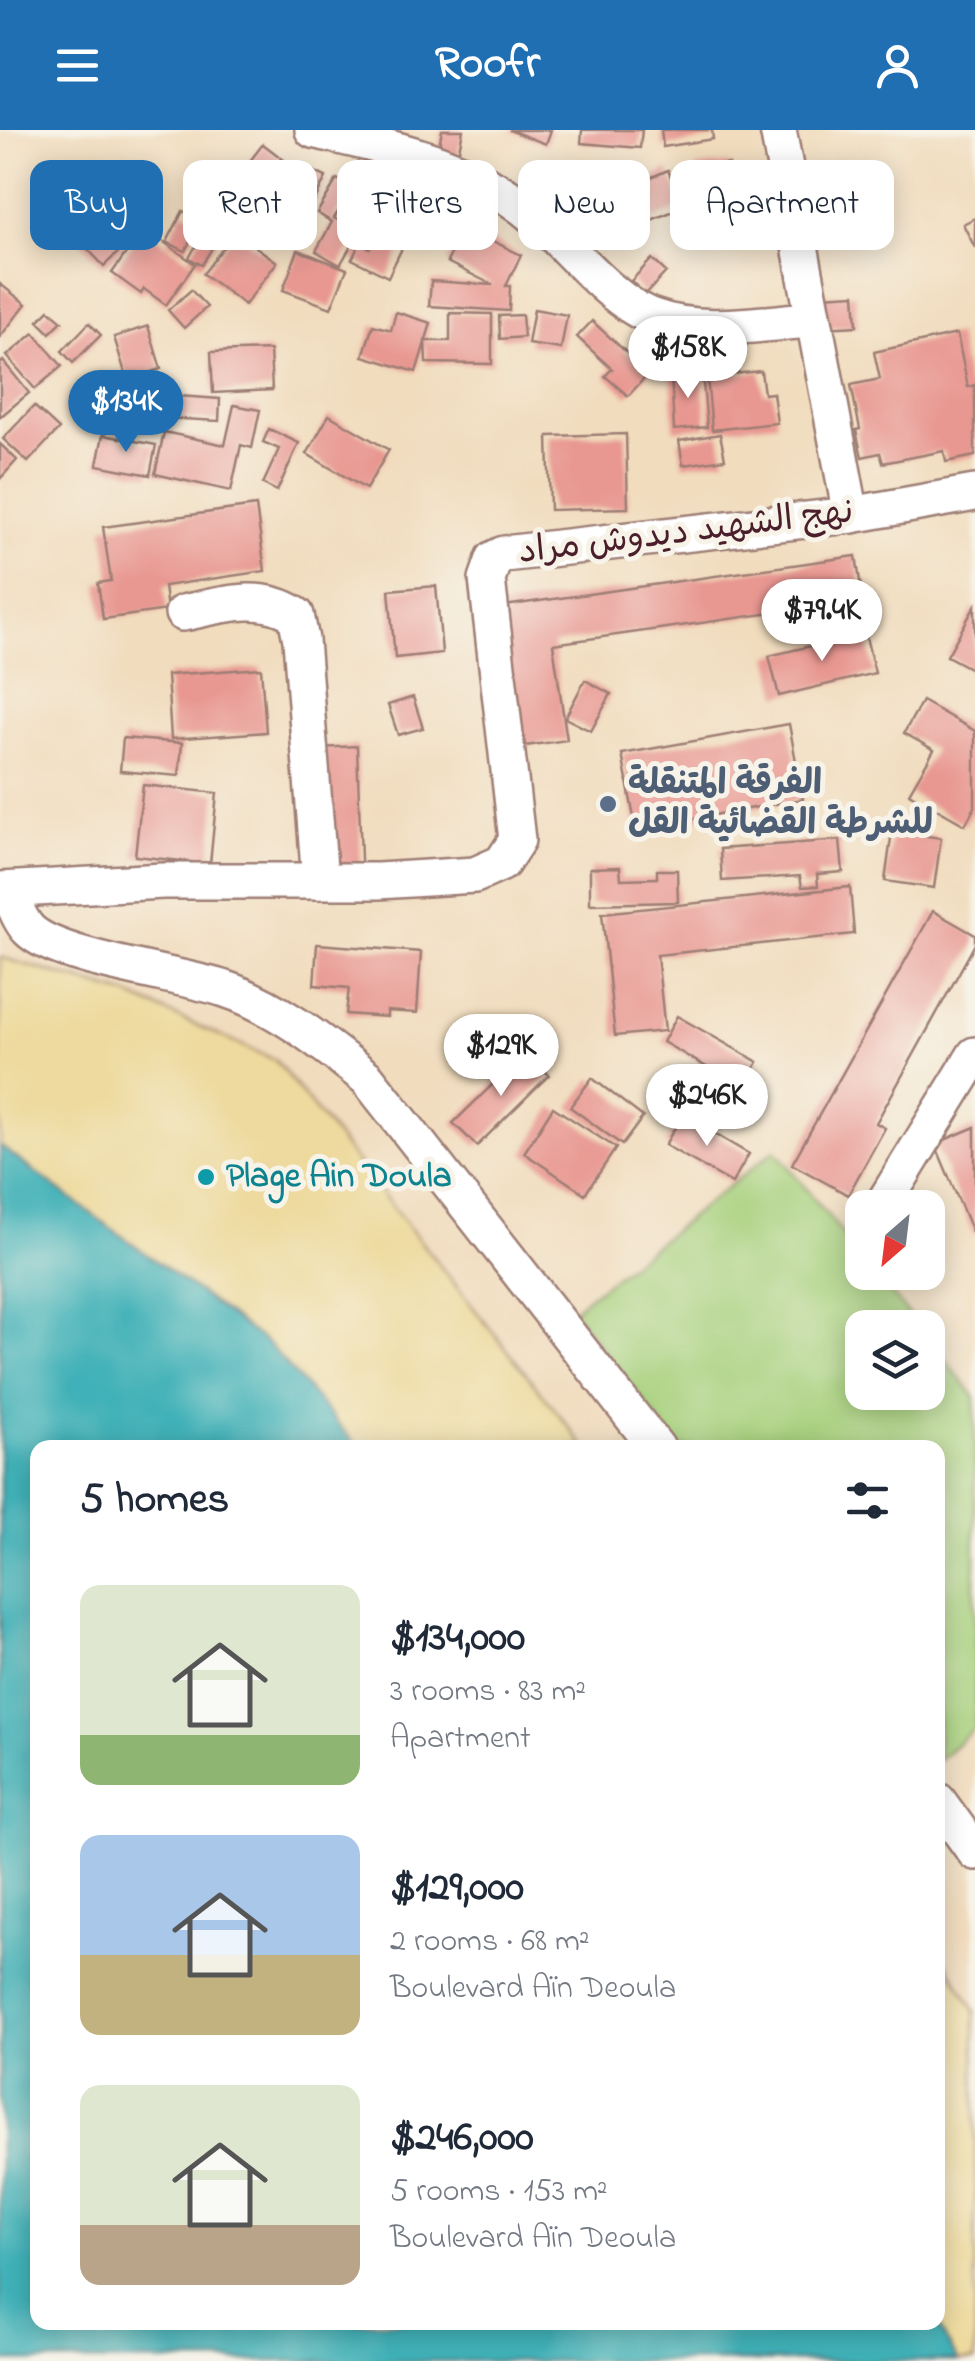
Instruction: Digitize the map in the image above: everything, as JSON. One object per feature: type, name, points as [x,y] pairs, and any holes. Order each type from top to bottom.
[{"type":"street","points":[[312,130],[388,147],[442,164],[490,186],[535,217],[602,282],[643,314],[657,319],[722,325],[812,320]]},
{"type":"street","points":[[778,130],[851,515]]},
{"type":"street","name":"نهج الشهيد ديدوش مراد","points":[[4,890],[163,881],[320,881],[476,875],[492,870],[512,853],[517,840],[488,579],[494,559],[504,554],[851,515],[975,493]]},
{"type":"street","points":[[183,613],[241,601],[278,604],[296,615],[302,640],[320,881]]},
{"type":"street","points":[[4,890],[26,928],[42,940],[94,958],[228,990],[309,1032],[368,1078],[651,1440]]},
{"type":"street","points":[[892,1190],[975,1055]]},
{"type":"street","points":[[945,1811],[975,1852]]},
{"type":"green space","points":[[775,1150],[845,1237],[845,1290],[888,1290],[905,1310],[845,1310],[845,1410],[945,1410],[945,1360],[975,1397],[975,1728],[945,1754],[945,1440],[673,1440],[572,1310]]},
{"type":"sand","name":"Plage Ain Doula","points":[[0,957],[126,994],[275,1060],[579,1440],[352,1440],[268,1344],[0,1146]]},
{"type":"sand","points":[[945,1961],[975,2011],[975,2361],[958,2361],[940,2330],[945,2330]]},
{"type":"water","points":[[0,1146],[268,1344],[352,1440],[30,1440],[30,2330],[941,2330],[958,2361],[0,2361]]},
{"type":"building","points":[[442,130],[463,130],[457,160],[437,156]]},
{"type":"building","points":[[509,130],[551,130],[546,144]]},
{"type":"building","points":[[582,130],[642,130],[640,148],[581,143]]},
{"type":"building","points":[[661,130],[712,130],[713,139],[663,147]]},
{"type":"building","points":[[263,144],[284,160],[251,160]]},
{"type":"building","points":[[668,170],[670,175],[670,213],[650,221],[650,178]]},
{"type":"building","points":[[317,173],[326,177],[317,196]]},
{"type":"building","points":[[337,179],[337,250],[349,250],[340,265],[316,251],[332,222],[317,213]]},
{"type":"building","points":[[183,211],[183,250],[167,242]]},
{"type":"building","points":[[975,218],[975,248],[963,224]]},
{"type":"building","points":[[163,241],[195,264],[166,305],[144,289],[141,294],[112,273],[128,250],[163,250]]},
{"type":"building","points":[[498,244],[521,255],[506,286],[510,286],[509,311],[429,306],[431,281],[493,285],[447,262],[453,250],[498,250]]},
{"type":"building","points":[[89,250],[121,250],[104,266]]},
{"type":"building","points":[[194,250],[211,250],[202,265],[189,258]]},
{"type":"building","points":[[221,250],[260,250],[277,262],[245,305],[203,274]]},
{"type":"building","points":[[298,250],[347,269],[331,308],[283,290]]},
{"type":"building","points":[[356,250],[401,250],[388,277],[352,259]]},
{"type":"building","points":[[652,259],[666,272],[645,295],[631,281]]},
{"type":"building","points":[[0,284],[26,304],[0,337]]},
{"type":"building","points":[[191,290],[207,307],[184,328],[168,310]]},
{"type":"building","points":[[855,294],[857,326],[824,328],[822,296]]},
{"type":"building","points":[[534,309],[567,315],[561,349],[528,344]]},
{"type":"building","points":[[49,310],[62,321],[50,333],[38,321]]},
{"type":"building","points":[[396,312],[431,323],[416,372],[363,356],[373,325],[391,330]]},
{"type":"building","points":[[450,313],[492,314],[492,364],[426,363],[425,341],[450,341]]},
{"type":"building","points":[[522,315],[524,337],[500,339],[499,316]]},
{"type":"building","points":[[592,321],[649,373],[628,396],[605,376],[612,369],[577,337]]},
{"type":"building","points":[[89,323],[101,335],[73,363],[62,351]]},
{"type":"building","points":[[148,326],[161,369],[127,379],[114,337]]},
{"type":"building","points":[[34,333],[62,366],[35,389],[7,356]]},
{"type":"building","points":[[957,334],[968,387],[975,385],[975,456],[946,462],[944,451],[883,463],[880,453],[862,457],[851,385],[880,379],[874,352]]},
{"type":"building","points":[[270,350],[272,390],[213,393],[211,352]]},
{"type":"building","points":[[3,361],[29,393],[0,417],[0,364]]},
{"type":"building","points":[[761,371],[764,394],[773,393],[777,423],[712,430],[707,377]]},
{"type":"building","points":[[702,372],[707,427],[674,430],[671,374]]},
{"type":"building","points":[[164,395],[220,399],[219,421],[163,418]]},
{"type":"building","points":[[234,405],[260,410],[252,448],[241,445],[231,491],[155,474],[164,432],[225,445]]},
{"type":"building","points":[[34,406],[59,429],[28,462],[3,439]]},
{"type":"building","points":[[329,415],[389,450],[366,489],[307,454]]},
{"type":"building","points":[[269,429],[299,443],[277,491],[263,484],[279,449],[263,442]]},
{"type":"building","points":[[626,434],[628,508],[550,510],[548,436]]},
{"type":"building","points":[[720,434],[725,459],[683,465],[679,441]]},
{"type":"building","points":[[103,435],[156,445],[150,475],[97,465]]},
{"type":"building","points":[[0,444],[17,460],[0,479]]},
{"type":"building","points":[[256,506],[265,571],[164,586],[167,610],[103,619],[98,583],[111,581],[103,527]]},
{"type":"building","points":[[856,556],[863,600],[553,644],[567,740],[518,747],[497,607]]},
{"type":"building","points":[[436,586],[442,653],[395,658],[389,590]]},
{"type":"building","points":[[975,606],[975,671],[947,656]]},
{"type":"building","points":[[865,633],[875,673],[779,696],[769,656]]},
{"type":"building","points":[[261,668],[266,732],[171,739],[167,675]]},
{"type":"building","points":[[585,680],[611,694],[591,731],[565,718]]},
{"type":"building","points":[[413,697],[423,728],[398,735],[388,705]]},
{"type":"building","points":[[922,701],[975,731],[975,807],[965,825],[909,793],[934,750],[904,733]]},
{"type":"building","points":[[789,724],[803,799],[636,829],[622,754]]},
{"type":"building","points":[[123,738],[182,743],[179,776],[120,771]]},
{"type":"building","points":[[357,746],[362,886],[325,887],[320,748]]},
{"type":"building","points":[[143,785],[217,793],[210,864],[135,856]]},
{"type":"building","points":[[892,831],[941,838],[934,888],[885,881]]},
{"type":"building","points":[[840,840],[843,872],[817,874],[818,886],[802,887],[800,876],[722,881],[720,849]]},
{"type":"building","points":[[620,867],[621,879],[657,878],[657,870],[677,870],[678,902],[590,904],[590,868]]},
{"type":"building","points":[[850,887],[854,934],[657,955],[665,1031],[615,1036],[602,913]]},
{"type":"building","points":[[933,911],[975,935],[975,944],[876,1123],[885,1128],[851,1190],[845,1193],[792,1164]]},
{"type":"building","points":[[317,944],[421,952],[417,1013],[387,1011],[387,1017],[346,1014],[349,988],[314,985]]},
{"type":"building","points":[[677,1016],[758,1062],[743,1088],[663,1042]]},
{"type":"building","points":[[526,1052],[549,1075],[477,1146],[453,1123]]},
{"type":"building","points":[[592,1078],[643,1117],[622,1145],[570,1107]]},
{"type":"building","points":[[553,1107],[616,1148],[585,1194],[524,1153]]},
{"type":"building","points":[[682,1115],[749,1154],[732,1183],[665,1145]]},
{"type":"building","points":[[975,1127],[975,1239],[935,1144]]},
{"type":"place","name":"الفرقة المتنقلة للشرطة القضائية القل","points":[[608,804]]},
{"type":"place","name":"Plage Ain Doula","points":[[206,1177]]}]
